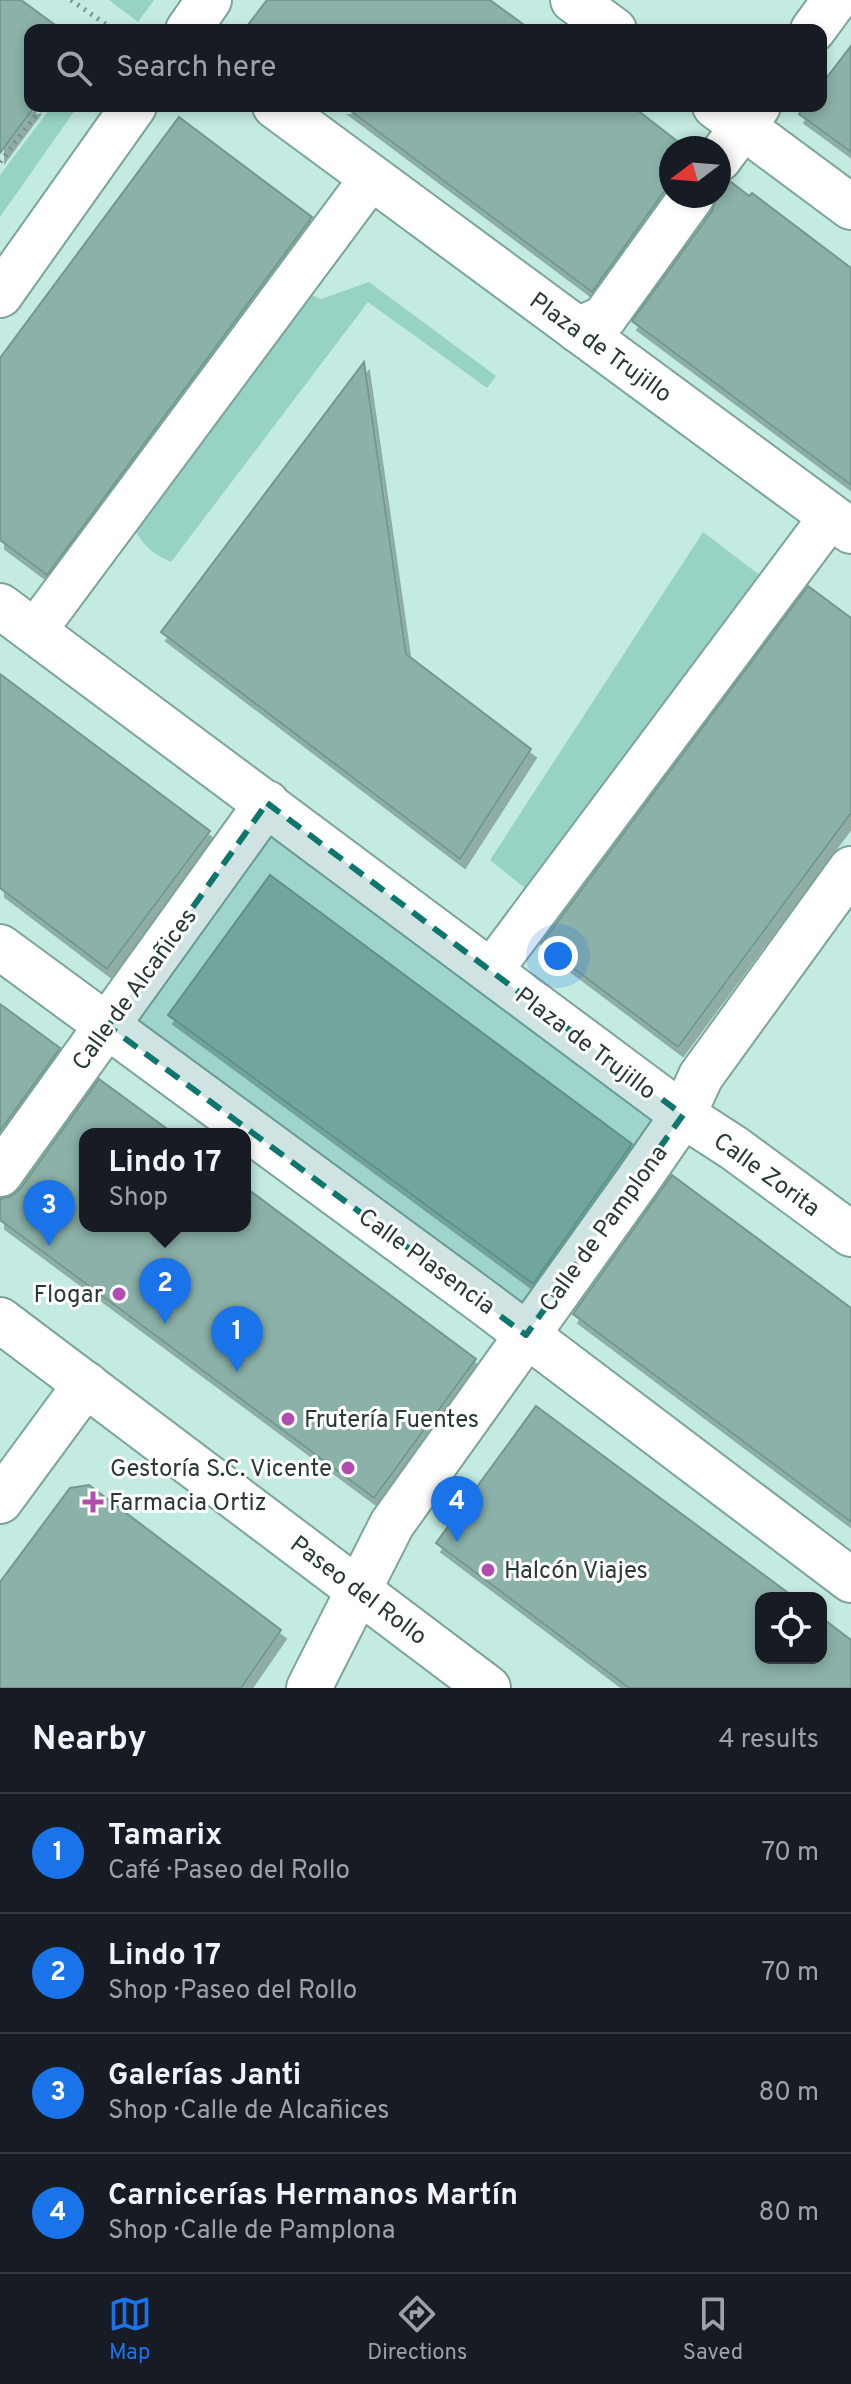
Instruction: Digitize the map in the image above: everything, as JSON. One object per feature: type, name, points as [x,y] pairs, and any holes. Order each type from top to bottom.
[{"type":"street","points":[[192,24],[209,0]]},
{"type":"street","points":[[573,0],[606,24]]},
{"type":"street","points":[[817,24],[835,0]]},
{"type":"street","points":[[0,295],[130,112]]},
{"type":"street","name":"Plaza de Trujillo","points":[[283,112],[841,524],[490,972]]},
{"type":"street","points":[[734,124],[851,207]]},
{"type":"street","points":[[34,632],[372,177]]},
{"type":"street","points":[[578,330],[604,318],[683,208]]},
{"type":"street","name":"Plaza de Trujillo","points":[[0,606],[683,1115]]},
{"type":"street","name":"Calle de Alcañices","points":[[0,1174],[267,803]]},
{"type":"street","name":"Calle de Pamplona","points":[[309,1688],[392,1524],[683,1115],[701,1076],[851,869]]},
{"type":"street","name":"Calle Plasencia","points":[[0,947],[246,1128]]},
{"type":"street","name":"Calle Zorita","points":[[683,1115],[734,1148],[851,1234]]},
{"type":"street","name":"Calle Plasencia","points":[[251,1132],[851,1580]]},
{"type":"street","name":"Paseo del Rollo","points":[[0,1320],[488,1688]]},
{"type":"street","points":[[0,1501],[86,1384]]},
{"type":"path","points":[[71,0],[105,24]]},
{"type":"path","points":[[0,162],[38,112]]},
{"type":"highlighted area","points":[[267,803],[683,1115],[526,1335],[108,1026]]},
{"type":"green space","points":[[109,0],[154,0],[138,22]]},
{"type":"green space","points":[[47,112],[74,112],[0,217],[0,175]]},
{"type":"green space","points":[[369,282],[496,376],[487,388],[368,302],[171,562],[152,551],[139,537],[132,523],[304,292],[321,299]]},
{"type":"green space","points":[[703,532],[765,579],[530,892],[490,860]]},
{"type":"building","points":[[0,0],[21,0],[54,24],[24,24],[24,112],[31,112],[0,153]]},
{"type":"building","points":[[267,0],[490,0],[523,24],[249,24]]},
{"type":"building","points":[[851,46],[851,152],[799,114],[827,112],[827,77]]},
{"type":"building","points":[[352,112],[640,112],[671,136],[659,136],[659,199],[592,292]]},
{"type":"building","points":[[179,117],[312,217],[47,575],[0,540],[0,358]]},
{"type":"building","points":[[731,182],[749,196],[752,193],[851,268],[851,485],[632,321],[713,208],[731,208]]},
{"type":"building","points":[[364,362],[406,654],[531,749],[460,859],[161,632]]},
{"type":"building","points":[[808,586],[851,618],[851,813],[678,1047],[541,944]]},
{"type":"building","points":[[0,674],[210,831],[107,969],[0,888]]},
{"type":"building","points":[[270,875],[632,1144],[533,1284],[168,1015]]},
{"type":"building","points":[[0,1004],[60,1048],[0,1131]]},
{"type":"building","points":[[99,1079],[166,1128],[79,1128],[79,1232],[251,1232],[251,1191],[476,1359],[374,1498],[0,1220],[0,1199],[20,1189]]},
{"type":"building","points":[[672,1175],[851,1308],[851,1522],[573,1314]]},
{"type":"building","points":[[536,1406],[787,1592],[755,1592],[755,1664],[827,1664],[827,1622],[851,1640],[851,1688],[629,1688],[436,1543]]},
{"type":"building","points":[[89,1485],[281,1630],[241,1688],[0,1688],[0,1582],[70,1488]]},
{"type":"place","name":"Galerías Janti","points":[[49,1246]]},
{"type":"place","name":"Flogar","points":[[119,1294]]},
{"type":"place","name":"Lindo 17","points":[[165,1324]]},
{"type":"place","name":"Tamarix","points":[[237,1372]]},
{"type":"place","name":"Frutería Fuentes","points":[[288,1419]]},
{"type":"place","name":"Gestoría S.C. Vicente","points":[[348,1468]]},
{"type":"place","name":"Farmacia Ortiz","points":[[93,1502]]},
{"type":"place","name":"Carnicerías Hermanos Martín","points":[[457,1542]]},
{"type":"place","name":"Halcón Viajes","points":[[488,1570]]}]
